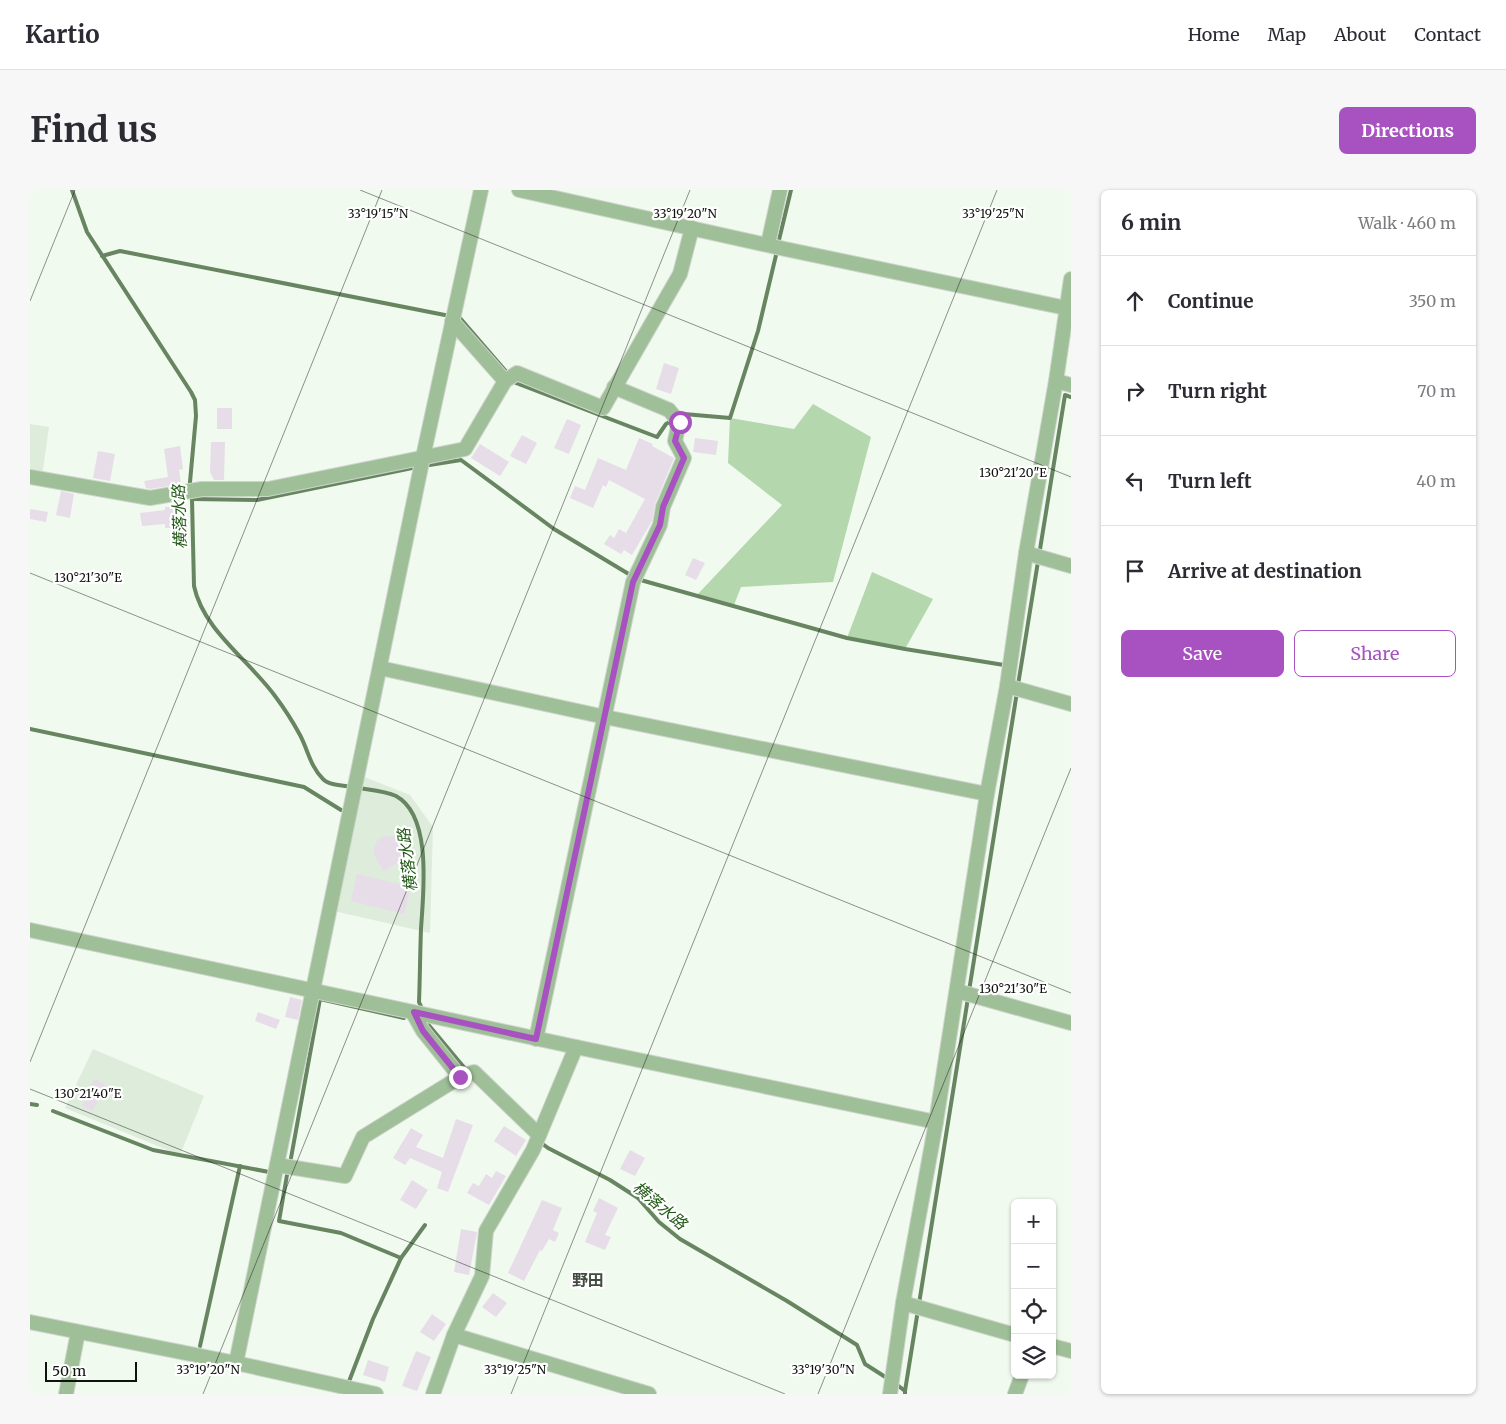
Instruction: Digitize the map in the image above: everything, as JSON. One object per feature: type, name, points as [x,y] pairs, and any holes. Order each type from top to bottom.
[{"type":"street","points":[[236,1363],[423,457],[481,190]]},
{"type":"street","points":[[519,190],[785,249],[1066,308]]},
{"type":"street","points":[[768,244],[780,190]]},
{"type":"street","points":[[30,477],[150,498],[202,489],[268,489],[465,449],[505,381],[517,373],[603,408],[680,274],[692,228]]},
{"type":"street","points":[[890,1393],[903,1303],[936,1122],[1007,686],[1026,553],[1056,381],[1071,279]]},
{"type":"street","points":[[454,314],[505,381]]},
{"type":"street","points":[[1056,381],[1071,386]]},
{"type":"street","points":[[536,1039],[635,578],[660,525],[663,507],[684,458],[675,441],[680,422],[669,410],[614,387]]},
{"type":"street","points":[[1026,553],[1071,566]]},
{"type":"street","points":[[380,668],[605,717],[988,794]]},
{"type":"street","points":[[1007,686],[1071,704]]},
{"type":"street","points":[[30,930],[576,1048],[936,1122]]},
{"type":"street","points":[[957,991],[1071,1023]]},
{"type":"street","points":[[414,1012],[423,1031],[460,1077]]},
{"type":"street","points":[[433,1394],[454,1335],[482,1276],[486,1231],[533,1150],[576,1048]]},
{"type":"street","points":[[277,1165],[345,1176],[362,1137],[460,1077],[474,1072],[540,1135]]},
{"type":"street","points":[[903,1303],[1011,1334]]},
{"type":"street","points":[[30,1322],[236,1363],[376,1394]]},
{"type":"street","points":[[66,1394],[78,1332]]},
{"type":"street","points":[[454,1335],[649,1394]]},
{"type":"street","points":[[1056,1347],[1071,1351]]},
{"type":"street","points":[[1015,1394],[1021,1379]]},
{"type":"shaded area","points":[[30,424],[49,427],[41,484],[30,483]]},
{"type":"shaded area","points":[[362,776],[410,795],[433,827],[430,933],[334,911]]},
{"type":"shaded area","points":[[93,1049],[204,1096],[180,1155],[65,1108]]},
{"type":"green space","points":[[813,404],[871,437],[833,582],[741,587],[734,605],[697,595],[782,505],[728,463],[730,418],[794,429]]},
{"type":"green space","points":[[872,572],[933,599],[905,649],[847,638]]},
{"type":"building","points":[[664,363],[679,368],[671,394],[656,389]]},
{"type":"building","points":[[217,408],[232,408],[232,429],[217,429]]},
{"type":"building","points":[[567,419],[581,425],[569,454],[554,448]]},
{"type":"building","points":[[522,435],[537,443],[526,464],[510,456]]},
{"type":"building","points":[[639,438],[653,444],[652,446],[674,458],[655,504],[652,521],[632,555],[624,550],[621,554],[604,544],[610,535],[614,538],[619,529],[626,533],[645,499],[609,480],[606,487],[603,485],[593,508],[570,498],[575,486],[585,490],[598,458],[626,470]]},
{"type":"building","points":[[695,438],[718,441],[716,455],[693,452]]},
{"type":"building","points":[[211,442],[225,442],[224,480],[214,480],[210,472]]},
{"type":"building","points":[[480,444],[509,462],[500,476],[471,458]]},
{"type":"building","points":[[180,446],[183,469],[179,470],[181,484],[146,488],[144,481],[168,477],[164,449]]},
{"type":"building","points":[[98,451],[115,454],[110,481],[93,478]]},
{"type":"building","points":[[61,491],[74,494],[70,518],[56,515]]},
{"type":"building","points":[[165,507],[181,507],[181,528],[165,528],[165,524],[142,526],[140,513],[165,510]]},
{"type":"building","points":[[30,509],[48,512],[46,522],[30,519]]},
{"type":"building","points":[[693,558],[705,563],[696,580],[685,575]]},
{"type":"building","points":[[384,836],[392,836],[399,839],[403,846],[403,854],[400,861],[384,871],[374,855],[374,848],[377,841]]},
{"type":"building","points":[[357,874],[411,887],[404,914],[351,901]]},
{"type":"building","points":[[290,997],[302,1000],[298,1020],[285,1017]]},
{"type":"building","points":[[258,1012],[280,1020],[276,1029],[255,1021]]},
{"type":"building","points":[[94,1079],[105,1084],[93,1111],[82,1106]]},
{"type":"building","points":[[456,1119],[473,1125],[448,1192],[437,1188],[442,1172],[410,1158],[405,1165],[393,1158],[411,1128],[423,1135],[416,1147],[443,1158]]},
{"type":"building","points":[[504,1126],[526,1140],[516,1156],[494,1141]]},
{"type":"building","points":[[630,1150],[645,1158],[635,1176],[620,1169]]},
{"type":"building","points":[[496,1171],[506,1176],[489,1205],[467,1193],[473,1183],[479,1186],[486,1174],[492,1178]]},
{"type":"building","points":[[412,1180],[428,1190],[416,1209],[400,1200]]},
{"type":"building","points":[[599,1198],[618,1208],[605,1235],[611,1237],[605,1250],[585,1242],[597,1213],[593,1211]]},
{"type":"building","points":[[542,1200],[562,1208],[553,1230],[559,1233],[555,1242],[549,1239],[542,1251],[540,1250],[524,1281],[508,1273]]},
{"type":"building","points":[[461,1229],[477,1232],[469,1275],[454,1272]]},
{"type":"building","points":[[493,1293],[507,1303],[496,1317],[482,1307]]},
{"type":"building","points":[[432,1314],[446,1324],[434,1341],[420,1332]]},
{"type":"building","points":[[416,1351],[431,1357],[417,1391],[402,1386]]},
{"type":"building","points":[[368,1360],[389,1367],[385,1382],[363,1375]]},
{"type":"waterway","name":"横落水路","points":[[72,190],[87,232],[195,400],[196,416],[190,482],[194,586],[199,602],[217,631],[265,683],[282,705],[300,735],[312,763],[323,779],[336,785],[352,787]]},
{"type":"waterway","points":[[778,244],[791,190]]},
{"type":"waterway","points":[[102,256],[120,251],[460,318],[516,383],[657,437],[666,424],[673,420]]},
{"type":"waterway","points":[[679,417],[684,414],[730,418],[758,331],[777,251]]},
{"type":"waterway","points":[[1018,685],[1065,395],[1071,397]]},
{"type":"waterway","points":[[423,466],[461,460],[554,529],[637,579],[847,638],[1004,665]]},
{"type":"waterway","points":[[192,499],[257,500],[417,467]]},
{"type":"waterway","points":[[969,991],[1017,692]]},
{"type":"waterway","points":[[30,729],[304,787],[341,810]]},
{"type":"waterway","name":"横落水路","points":[[358,788],[396,796],[408,806],[416,820],[421,838],[424,877],[419,1002],[423,1011]]},
{"type":"waterway","points":[[905,1391],[968,998]]},
{"type":"waterway","points":[[291,1158],[320,999],[404,1018]]},
{"type":"waterway","name":"横落水路","points":[[425,1018],[427,1023],[467,1071]]},
{"type":"waterway","points":[[30,1104],[37,1105]]},
{"type":"waterway","points":[[53,1111],[153,1150],[269,1172]]},
{"type":"waterway","name":"横落水路","points":[[540,1142],[610,1180],[638,1198],[659,1222],[680,1239],[787,1301],[857,1345],[865,1364],[890,1380]]},
{"type":"waterway","points":[[200,1346],[240,1166]]},
{"type":"waterway","points":[[287,1175],[279,1221],[341,1233],[401,1258]]},
{"type":"waterway","points":[[348,1384],[373,1319],[401,1258],[425,1225]]},
{"type":"waterway","name":"横落水路","points":[[896,1384],[905,1391],[905,1394]]},
{"type":"district","name":"野田","points":[[588,1280]]},
{"type":"route","points":[[460,1077],[423,1031],[414,1012],[536,1039],[633,582],[660,525],[663,507],[684,458],[675,441],[680,422]]}]
